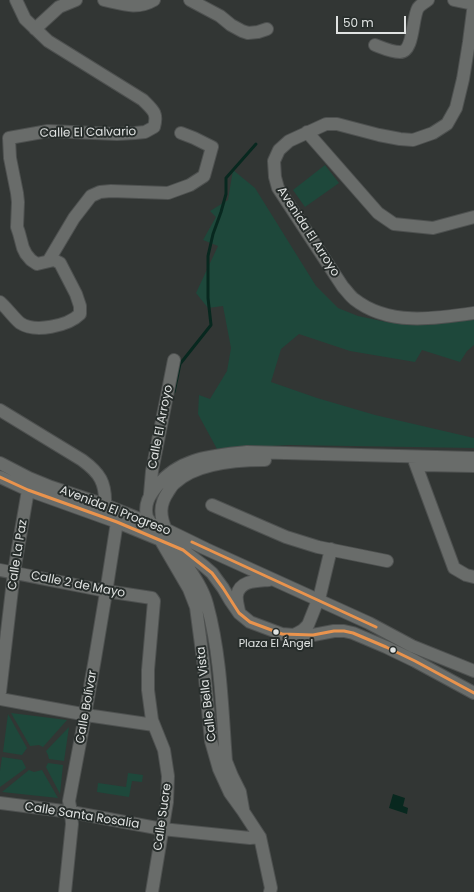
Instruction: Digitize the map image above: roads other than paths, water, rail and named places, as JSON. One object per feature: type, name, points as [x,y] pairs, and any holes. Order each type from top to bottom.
[{"type":"street","name":"Calle El Calvario","points":[[16,0],[25,19],[48,41],[143,100],[154,111],[156,120],[154,127],[145,132],[117,134],[48,131],[4,135],[18,193],[18,227],[21,241],[26,254],[31,260],[38,264],[49,260]]},
{"type":"street","points":[[35,29],[59,7],[76,0]]},
{"type":"street","points":[[104,0],[119,4],[140,6],[154,0]]},
{"type":"street","points":[[190,0],[220,16],[231,25],[242,31],[248,33],[266,29]]},
{"type":"street","points":[[375,45],[393,52],[402,52],[407,49],[418,7],[428,0]]},
{"type":"street","points":[[454,0],[474,3]]},
{"type":"street","name":"Avenida El Arroyo","points":[[474,3],[470,42],[463,79],[456,108],[447,124],[434,133],[413,140],[400,139],[337,124],[326,124],[289,141],[278,150],[274,161],[274,177],[278,188],[320,252],[353,298],[376,312],[391,316],[408,318],[446,317],[474,313]]},
{"type":"street","points":[[307,132],[378,213],[394,224],[433,228],[474,217]]},
{"type":"street","points":[[0,302],[21,323],[32,327],[39,328],[59,325],[76,318],[80,314],[80,306],[76,294],[60,263],[54,260],[49,260],[74,218],[91,196],[100,192],[111,191],[168,193],[190,185],[204,176],[212,147],[181,133]]},
{"type":"street","name":"Calle El Arroyo","points":[[150,495],[152,471],[174,360]]},
{"type":"street","points":[[0,410],[76,456],[92,468],[103,483],[106,500],[105,506]]},
{"type":"street","points":[[151,523],[147,517],[147,502],[150,495],[162,479],[178,466],[201,458],[247,452],[414,460],[474,466]]},
{"type":"street","points":[[243,811],[240,792],[226,761],[217,650],[207,603],[204,594],[187,566],[173,545],[162,534],[161,512],[166,495],[175,483],[187,474],[214,465],[234,461],[414,460],[474,458]]},
{"type":"street","points":[[414,460],[454,568],[466,575],[474,577]]},
{"type":"street","name":"Avenida El Progreso","points":[[0,463],[29,478],[51,487],[151,523],[162,534]]},
{"type":"street","name":"Avenida El Progreso","points":[[0,477],[28,490],[117,522],[162,534],[206,550],[369,623],[412,646],[474,671]]},
{"type":"street","name":"Calle La Paz","points":[[0,692],[14,572],[28,490]]},
{"type":"street","points":[[212,505],[286,537],[318,547],[387,561]]},
{"type":"street","name":"Calle Bolívar","points":[[65,892],[72,824],[69,801],[86,714],[117,522]]},
{"type":"street","name":"Calle Bella Vista","points":[[162,534],[189,589],[196,607],[211,741],[219,769],[230,793],[260,837],[271,888],[270,892]]},
{"type":"street","name":"Avenida El Progreso","points":[[173,545],[189,554],[212,573],[239,613]]},
{"type":"street","points":[[294,635],[308,625],[320,595],[331,549]]},
{"type":"street","name":"Calle 2 de Mayo","points":[[0,570],[106,592],[152,598],[154,601]]},
{"type":"street","points":[[273,580],[248,582],[243,585],[237,594],[239,613],[250,622],[282,634],[313,634],[334,631],[353,633],[415,661],[474,693]]},
{"type":"street","name":"Calle Sucre","points":[[152,892],[167,802],[168,776],[164,750],[152,720],[148,690],[148,670],[154,601]]},
{"type":"street","points":[[0,699],[154,725]]},
{"type":"street","name":"Calle Santa Rosalía","points":[[0,803],[71,812],[162,829],[250,838],[260,837]]},
{"type":"waterway","points":[[174,392],[180,364],[211,325],[208,298],[208,256],[213,234],[226,194],[226,178],[256,144]]},
{"type":"place","name":"Plaza El Ángel","points":[[276,632]]}]
